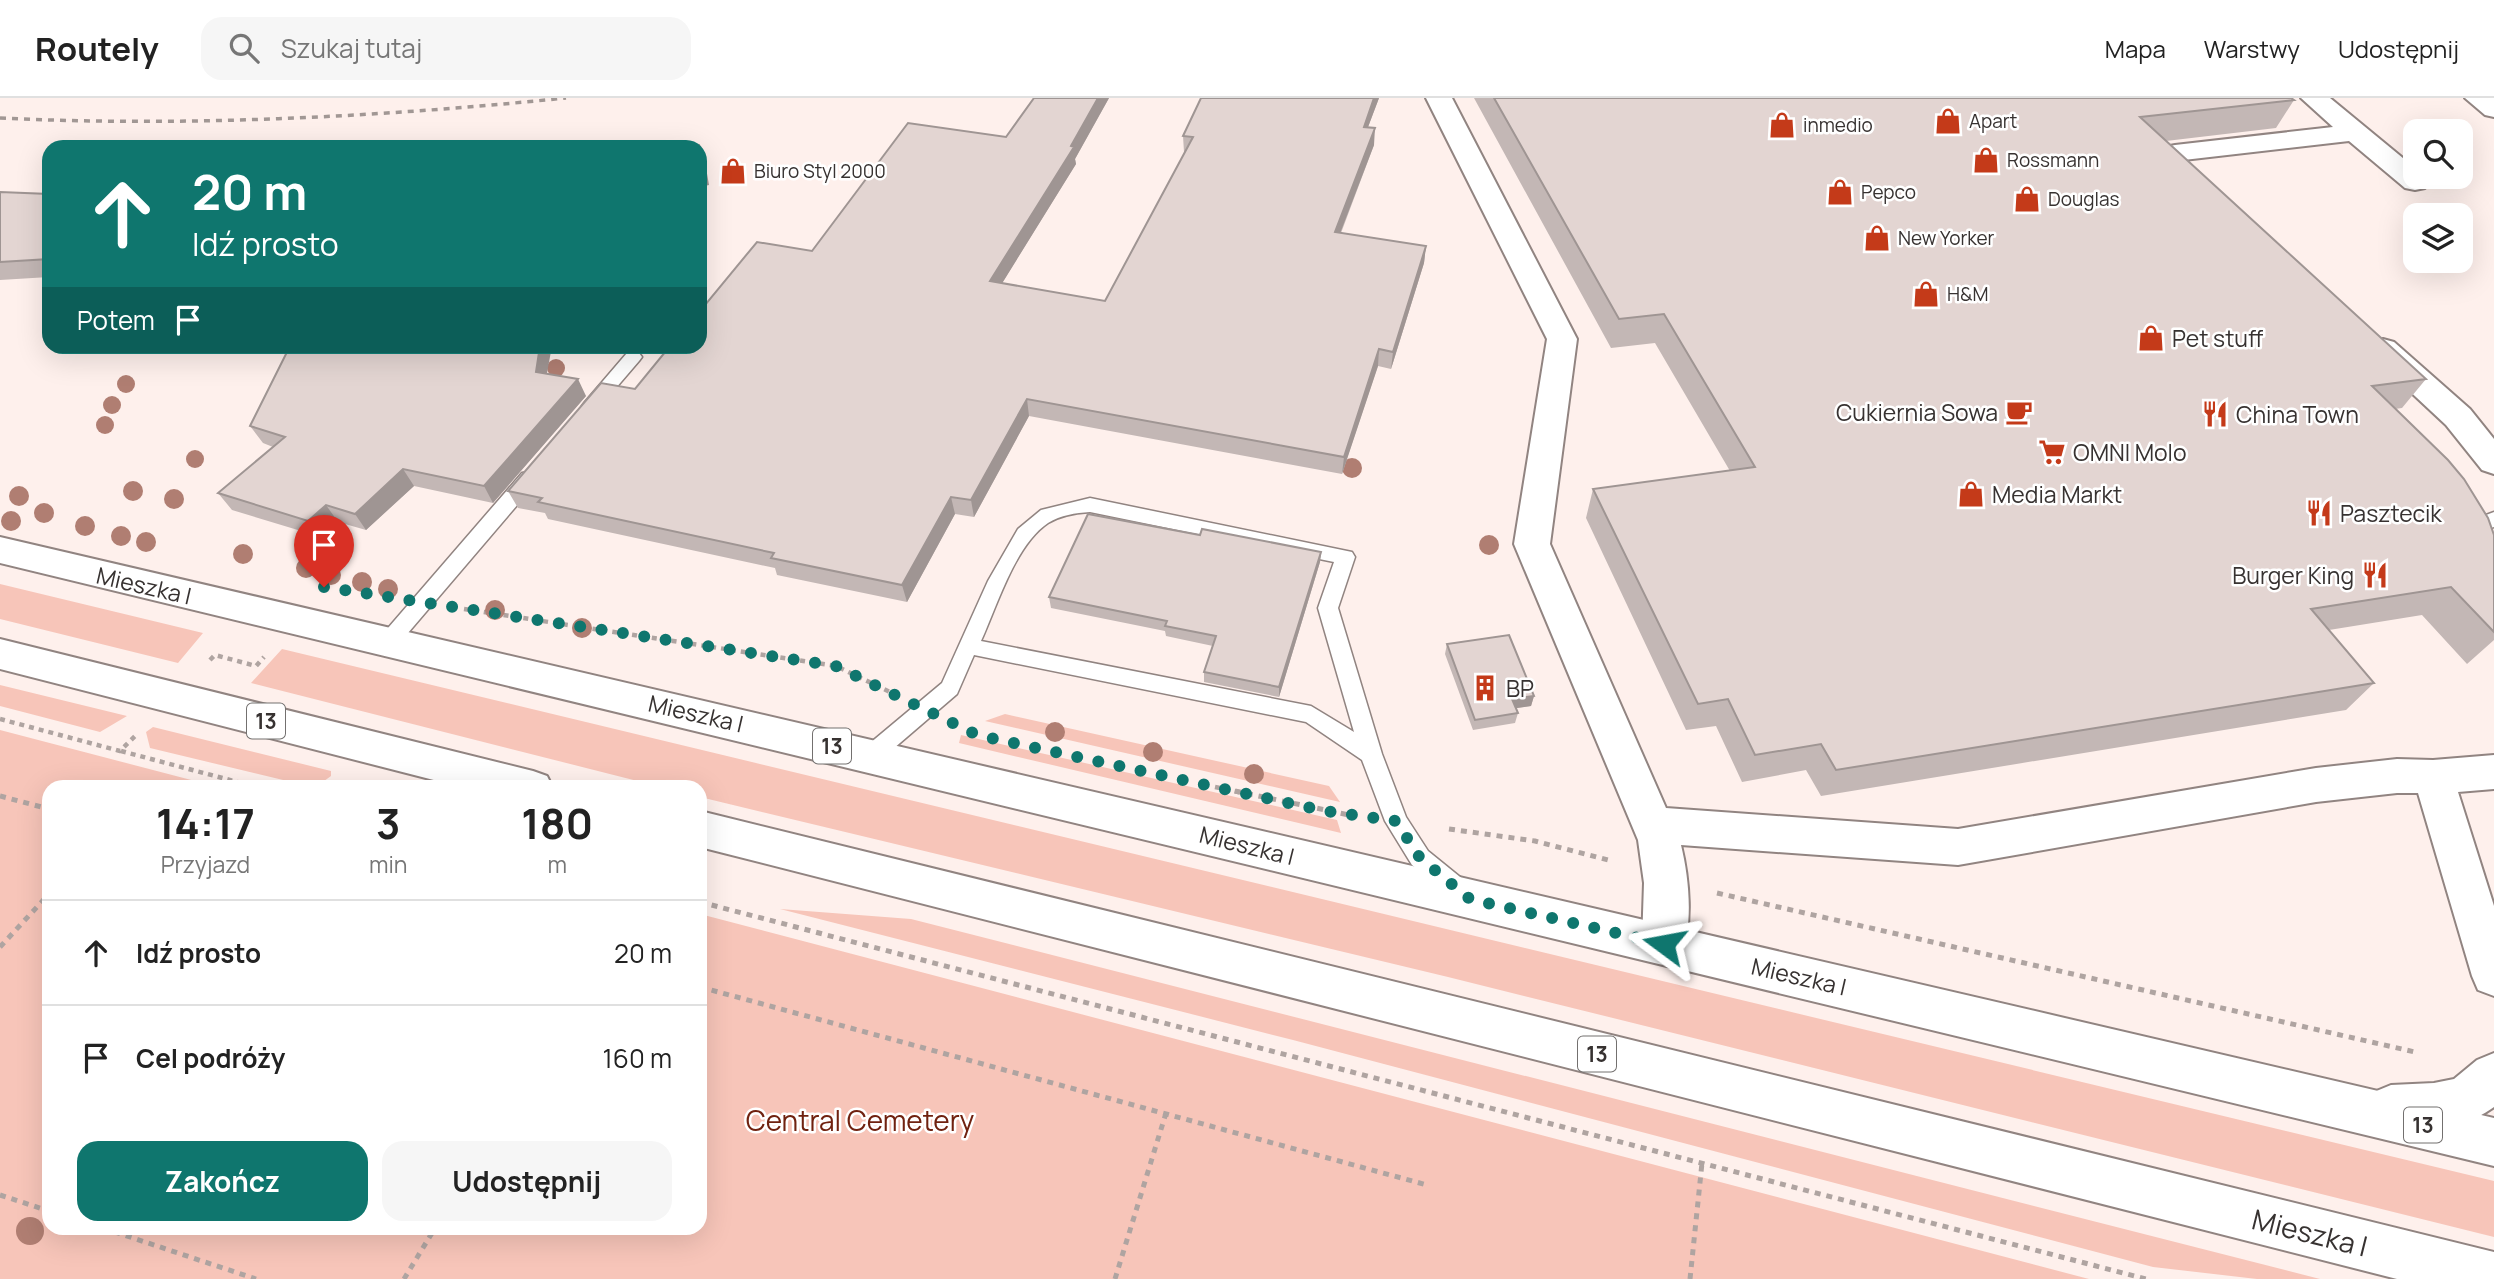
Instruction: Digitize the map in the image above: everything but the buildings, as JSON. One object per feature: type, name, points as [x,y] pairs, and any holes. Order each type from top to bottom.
[{"type":"main road","points":[[1439,98],[1562,338],[1532,544],[1663,849],[1667,873],[1664,944]]},
{"type":"main road","points":[[2314,98],[2403,172]]},
{"type":"main road","points":[[2479,98],[2494,109]]},
{"type":"main road","points":[[2203,178],[2175,153],[2357,132]]},
{"type":"main road","points":[[2360,327],[2458,417],[2494,462]]},
{"type":"main road","name":"Mieszka I","points":[[0,550],[2494,1142]]},
{"type":"main road","name":"13","points":[[0,654],[501,780]]},
{"type":"main road","points":[[1653,825],[1958,848],[2316,785],[2397,776],[2433,777],[2494,772]]},
{"type":"main road","points":[[2433,777],[2482,900],[2494,976]]},
{"type":"main road","name":"Mieszka I","points":[[707,831],[2494,1278]]},
{"type":"main road","points":[[2353,1108],[2438,1107],[2480,1092],[2494,1076]]},
{"type":"lane","points":[[579,419],[633,357]]},
{"type":"lane","points":[[389,641],[543,461]]},
{"type":"lane","points":[[871,755],[950,688],[1013,552],[1035,523],[1061,509],[1090,505],[1345,557],[1328,608],[1371,754],[1396,821],[1420,858],[1470,899]]},
{"type":"lane","points":[[2494,519],[2477,526],[2494,577]]},
{"type":"lane","points":[[968,646],[1311,715],[1371,754]]},
{"type":"path","points":[[422,603],[836,666],[926,708]]},
{"type":"path","points":[[120,751],[230,780]]},
{"type":"path","points":[[1205,785],[1325,811],[1535,841],[1667,873],[1716,893],[2424,1054]]},
{"type":"path","points":[[0,796],[42,807]]},
{"type":"path","points":[[0,947],[3,940],[42,901]]},
{"type":"path","points":[[707,904],[2146,1279]]},
{"type":"path","points":[[707,988],[1427,1185]]},
{"type":"path","points":[[1115,1279],[1166,1114]]},
{"type":"path","points":[[1690,1279],[1702,1163]]},
{"type":"path","points":[[0,1195],[42,1209]]},
{"type":"path","points":[[124,1235],[256,1279]]},
{"type":"path","points":[[404,1279],[431,1235]]},
{"type":"green space","points":[[0,584],[203,633],[178,663],[0,619]]},
{"type":"green space","points":[[282,649],[2494,1181],[2494,1237],[1448,977],[707,799],[707,780],[633,780],[251,683]]},
{"type":"green space","points":[[0,685],[127,716],[100,732],[0,706]]},
{"type":"green space","points":[[1005,714],[1329,786],[1340,802],[985,721]]},
{"type":"green space","points":[[153,727],[331,771],[331,776],[326,780],[283,780],[150,748],[146,732]]},
{"type":"green space","name":"Central Cemetery","points":[[0,730],[191,780],[42,780],[42,1235],[707,1235],[707,916],[2089,1279],[0,1279]]},
{"type":"green space","points":[[961,735],[1337,820],[1341,833],[959,743]]},
{"type":"green space","points":[[780,909],[911,919],[2320,1279],[2257,1279],[2153,1267],[1293,1040]]},
{"type":"railway","points":[[0,118],[213,121],[354,115],[566,98]]},
{"type":"place","name":"Apart","points":[[1948,121]]},
{"type":"place","name":"inmedio","points":[[1782,125]]},
{"type":"place","name":"Rossmann","points":[[1986,160]]},
{"type":"place","name":"Biuro Styl 2000","points":[[733,171]]},
{"type":"place","name":"Pepco","points":[[1840,192]]},
{"type":"place","name":"Douglas","points":[[2027,199]]},
{"type":"place","name":"New Yorker","points":[[1877,238]]},
{"type":"place","name":"H&M","points":[[1926,294]]},
{"type":"place","name":"Pet stuff","points":[[2151,338]]},
{"type":"place","name":"Cukiernia Sowa","points":[[2019,412]]},
{"type":"place","name":"China Town","points":[[2215,414]]},
{"type":"place","name":"OMNI Molo","points":[[2052,452]]},
{"type":"place","name":"Media Markt","points":[[1971,494]]},
{"type":"place","name":"Pasztecik","points":[[2319,513]]},
{"type":"place","name":"Burger King","points":[[2375,575]]},
{"type":"place","name":"BP","points":[[1485,688]]},
{"type":"route","points":[[324,587],[836,666],[977,735],[1325,811],[1396,821],[1420,858],[1470,899],[1664,944]]}]
